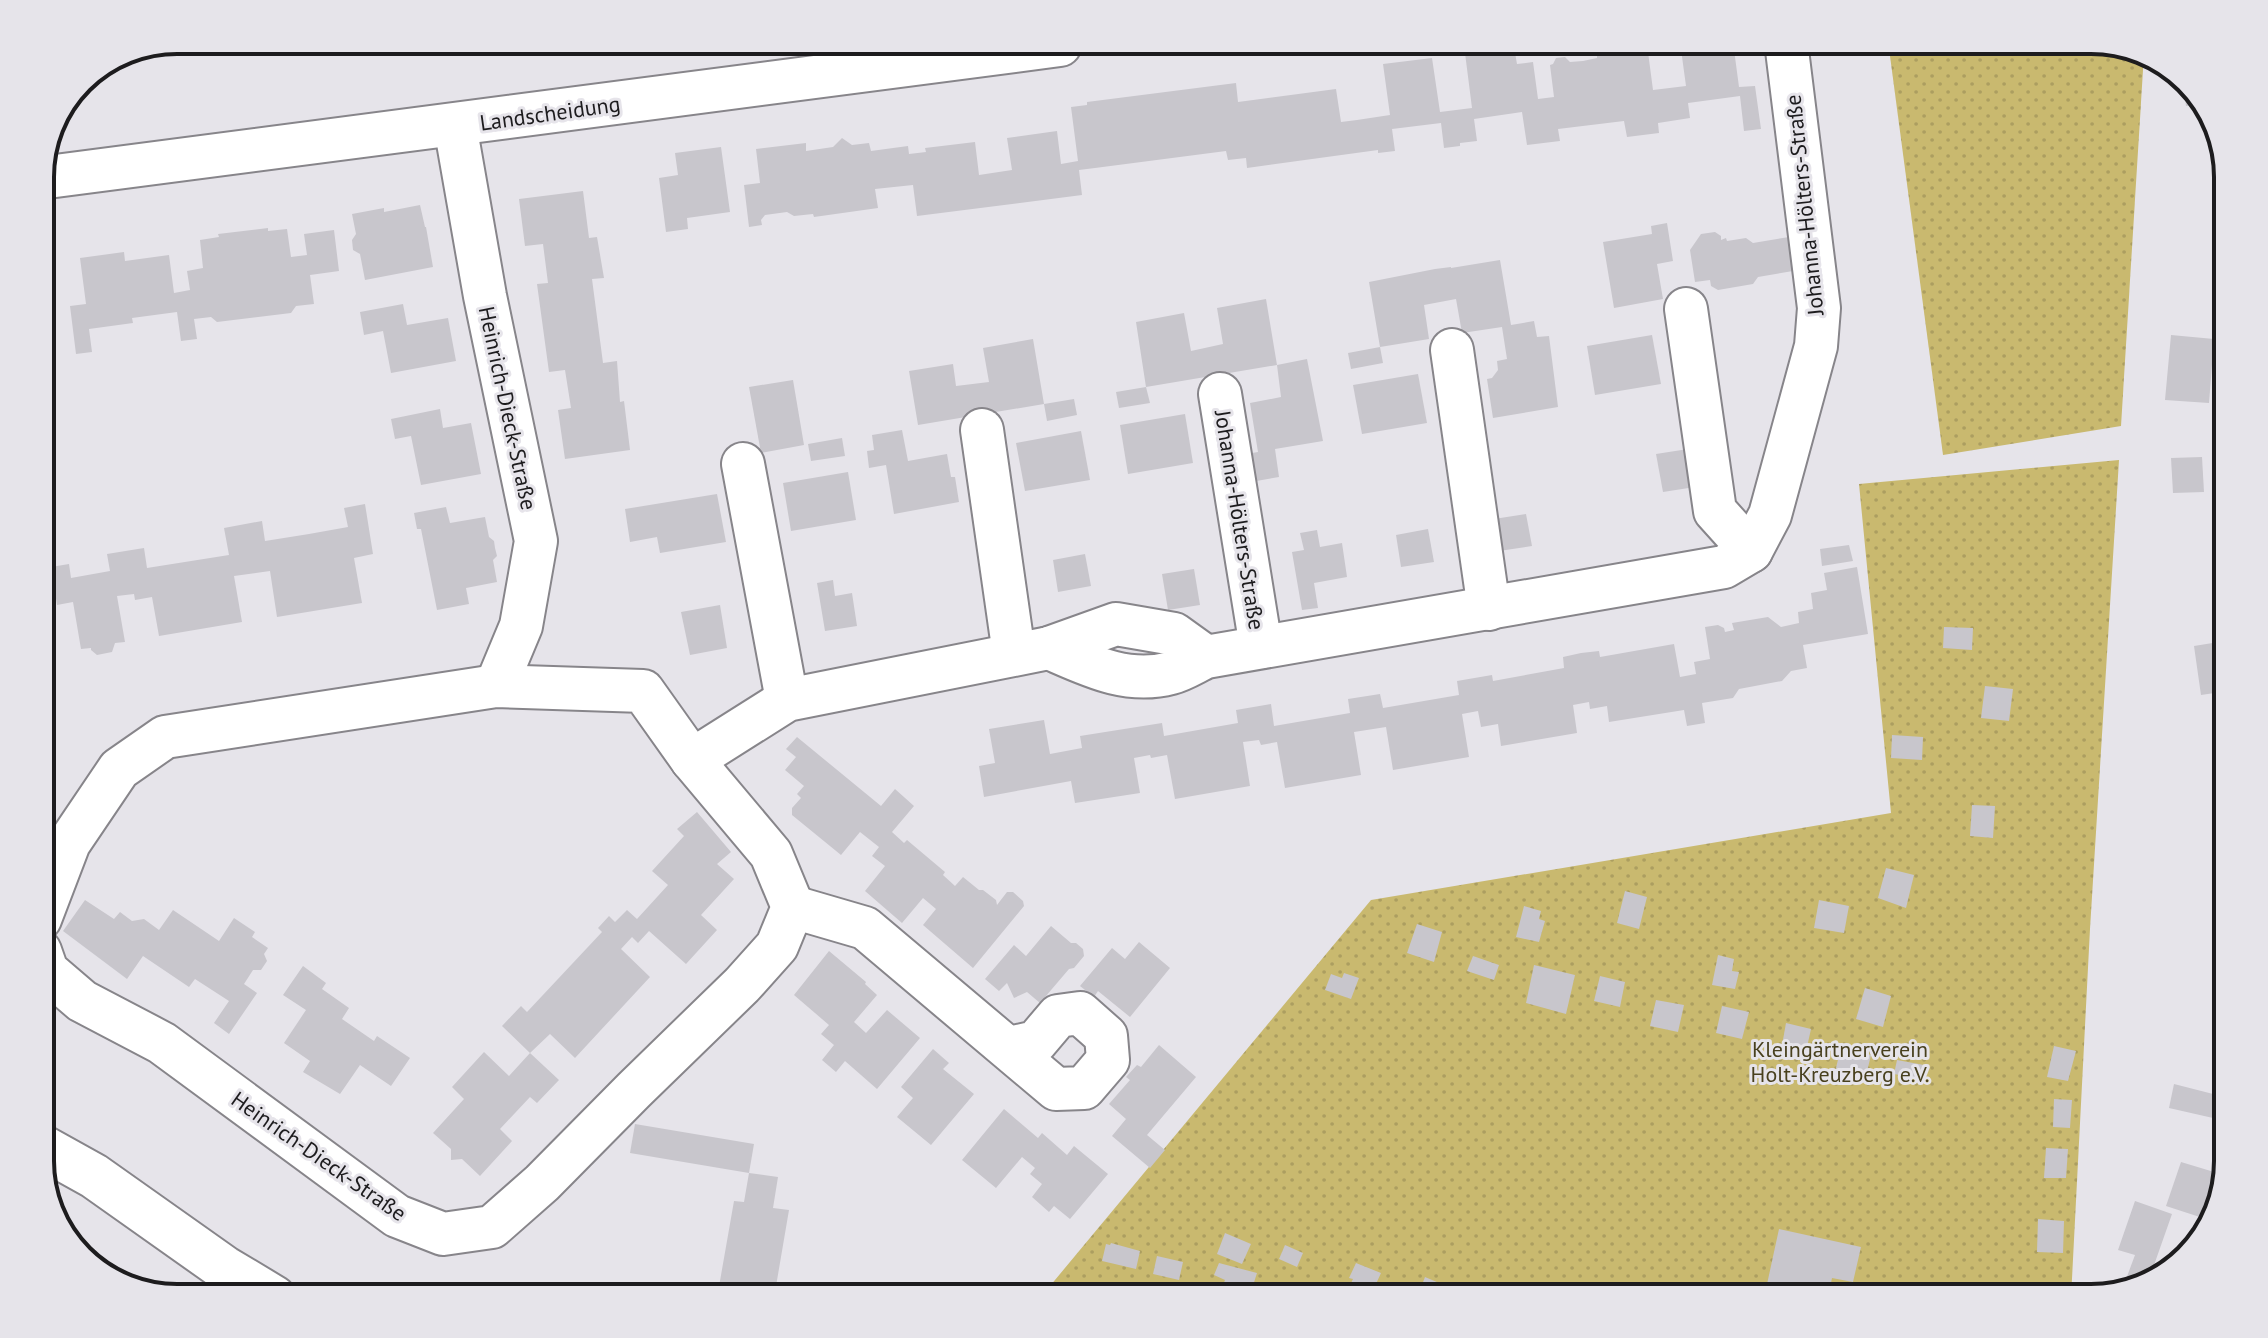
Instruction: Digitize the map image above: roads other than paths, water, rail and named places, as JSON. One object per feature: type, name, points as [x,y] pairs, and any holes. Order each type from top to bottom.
[{"type":"main road","points":[[54,1154],[94,1176],[251,1284]]},
{"type":"street","name":"Landscheidung","points":[[54,176],[992,54]]},
{"type":"street","name":"Johanna-Hölters-Straße","points":[[692,760],[787,700],[1032,651],[1116,624],[1174,634],[1206,657],[1724,567],[1751,551],[1773,505],[1816,346],[1819,308],[1787,54]]},
{"type":"street","name":"Heinrich-Dieck-Straße","points":[[455,125],[485,296],[536,541],[521,626],[496,686]]},
{"type":"street","points":[[1686,309],[1715,511],[1751,551]]},
{"type":"street","points":[[1452,350],[1489,609]]},
{"type":"street","name":"Johanna-Hölters-Straße","points":[[1220,394],[1261,647]]},
{"type":"street","points":[[982,430],[1032,651]]},
{"type":"street","points":[[743,464],[787,700]]},
{"type":"street","points":[[54,882],[69,843],[119,769],[165,737],[496,686],[643,691],[692,760],[771,854],[793,907],[865,928],[1009,1048]]},
{"type":"street","name":"Heinrich-Dieck-Straße","points":[[54,977],[82,1001],[162,1043],[397,1216],[443,1234],[492,1227],[542,1183],[742,985],[777,946],[793,907]]},
{"type":"park label","name":"Kleingärtnerverein Holt-Kreuzberg e.V.","points":[[1840,1062]]}]
